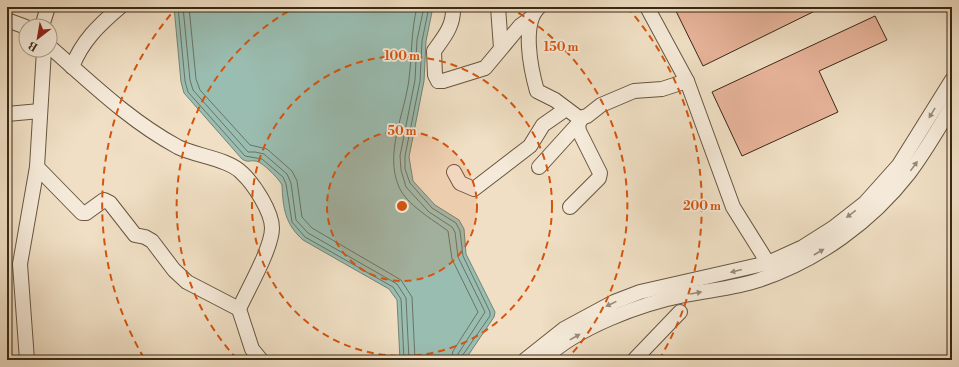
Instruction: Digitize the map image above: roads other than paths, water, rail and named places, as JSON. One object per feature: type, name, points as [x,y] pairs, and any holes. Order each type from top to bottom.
[{"type":"street","points":[[45,18],[48,7]]},
{"type":"street","points":[[72,66],[82,44],[107,17],[120,7]]},
{"type":"street","points":[[453,7],[454,18],[445,38],[434,52],[435,75],[438,81],[443,81],[485,68],[520,26],[535,12]]},
{"type":"street","points":[[498,7],[501,48]]},
{"type":"street","points":[[648,7],[687,81],[733,207],[768,263]]},
{"type":"street","points":[[535,12],[529,36],[531,70],[537,91],[579,118],[579,131],[600,173],[599,178],[570,207]]},
{"type":"street","points":[[7,20],[18,24]]},
{"type":"street","points":[[58,54],[124,113],[179,148],[217,160],[242,172],[264,200],[272,227],[268,246],[239,309],[252,349],[261,360]]},
{"type":"street","points":[[27,360],[20,264],[37,167],[43,58]]},
{"type":"street","points":[[525,360],[564,330],[614,302],[640,292],[768,263],[803,247],[865,203],[900,165],[952,80]]},
{"type":"street","points":[[539,167],[580,121],[601,105],[634,91],[662,89],[687,81]]},
{"type":"street","points":[[544,360],[570,340],[608,320],[643,305],[758,281],[791,268],[852,232],[881,205],[904,179],[922,155],[952,106]]},
{"type":"street","points":[[454,172],[460,183],[474,190],[530,146],[543,125],[566,109]]},
{"type":"street","points":[[7,114],[40,111]]},
{"type":"street","points":[[37,167],[82,213],[104,200],[110,203],[136,235],[149,238],[174,270],[187,282],[230,306],[239,309]]},
{"type":"street","points":[[634,360],[680,312]]},
{"type":"water","points":[[174,7],[433,7],[426,41],[424,81],[409,157],[413,181],[435,205],[459,220],[464,229],[466,254],[495,312],[494,317],[465,360],[400,360],[397,300],[389,289],[303,240],[292,228],[286,215],[282,185],[278,179],[262,164],[242,159],[184,93],[181,82]]}]
